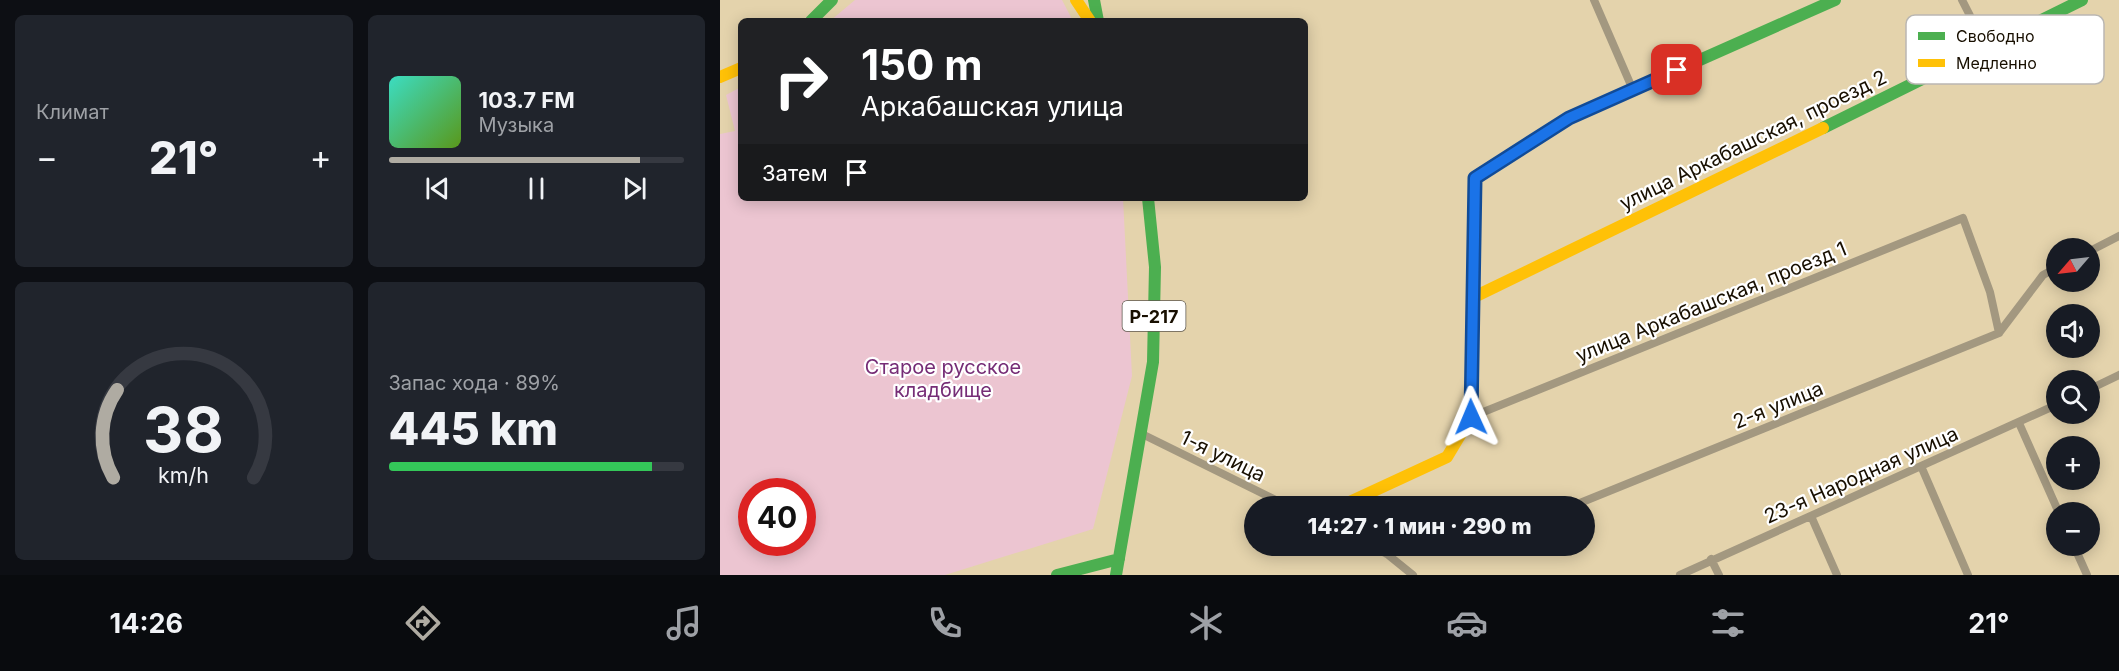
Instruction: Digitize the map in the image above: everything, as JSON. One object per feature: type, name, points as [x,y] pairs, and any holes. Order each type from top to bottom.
[{"type":"main road","points":[[814,18],[832,0]]},
{"type":"main road","points":[[1076,0],[1088,18]]},
{"type":"main road","points":[[1094,0],[1097,18]]},
{"type":"main road","points":[[1363,496],[1447,457],[1471,417],[1475,178],[1569,118],[1836,0]]},
{"type":"main road","name":"улица Аркабашская, проезд 2","points":[[2053,15],[2082,0]]},
{"type":"main road","points":[[720,77],[738,69]]},
{"type":"main road","name":"улица Аркабашская, проезд 2","points":[[1472,298],[1915,84]]},
{"type":"main road","name":"Р-217","points":[[1116,575],[1153,362],[1155,267],[1148,201]]},
{"type":"main road","points":[[1057,575],[1119,560]]},
{"type":"street","points":[[1594,0],[1633,90]]},
{"type":"street","points":[[1962,0],[1970,15]]},
{"type":"street","name":"улица Аркабашская, проезд 1","points":[[1471,417],[1963,218],[1990,292],[1999,333]]},
{"type":"street","points":[[2100,246],[2119,236]]},
{"type":"street","points":[[1999,333],[2046,273]]},
{"type":"street","name":"2-я улица","points":[[1595,497],[1999,333]]},
{"type":"street","points":[[2100,384],[2119,375]]},
{"type":"street","name":"23-я Народная улица","points":[[1680,575],[2046,410]]},
{"type":"street","points":[[2019,423],[2054,502]]},
{"type":"street","name":"1-я улица","points":[[1142,434],[1268,496]]},
{"type":"street","points":[[1921,466],[1968,575]]},
{"type":"street","points":[[1810,516],[1837,575]]},
{"type":"street","points":[[1389,556],[1410,574]]},
{"type":"street","points":[[2078,556],[2087,575]]},
{"type":"street","points":[[1712,559],[1719,575]]},
{"type":"green space","points":[[855,0],[1062,0],[1071,18],[834,18]]},
{"type":"green space","name":"Старое русское кладбище","points":[[738,89],[738,201],[1123,201],[1132,376],[1093,529],[945,575],[720,575],[720,134],[735,131],[726,95]]},
{"type":"traffic: fast","points":[[814,18],[832,0]]},
{"type":"traffic: fast","points":[[1094,0],[1097,18]]},
{"type":"traffic: fast","points":[[1473,303],[1475,178],[1569,118],[1835,0]]},
{"type":"traffic: fast","points":[[2052,15],[2082,0]]},
{"type":"traffic: fast","points":[[1823,128],[1912,84]]},
{"type":"traffic: fast","points":[[1116,575],[1153,362],[1155,267],[1148,201]]},
{"type":"traffic: fast","points":[[1057,575],[1119,559]]},
{"type":"traffic: slow","points":[[1076,0],[1088,18]]},
{"type":"traffic: slow","points":[[720,77],[738,69]]},
{"type":"traffic: slow","points":[[1472,298],[1823,128]]},
{"type":"traffic: slow","points":[[1363,496],[1447,457],[1471,417],[1473,303]]},
{"type":"route","points":[[1471,417],[1470,369],[1475,178],[1569,118],[1677,70]]}]
